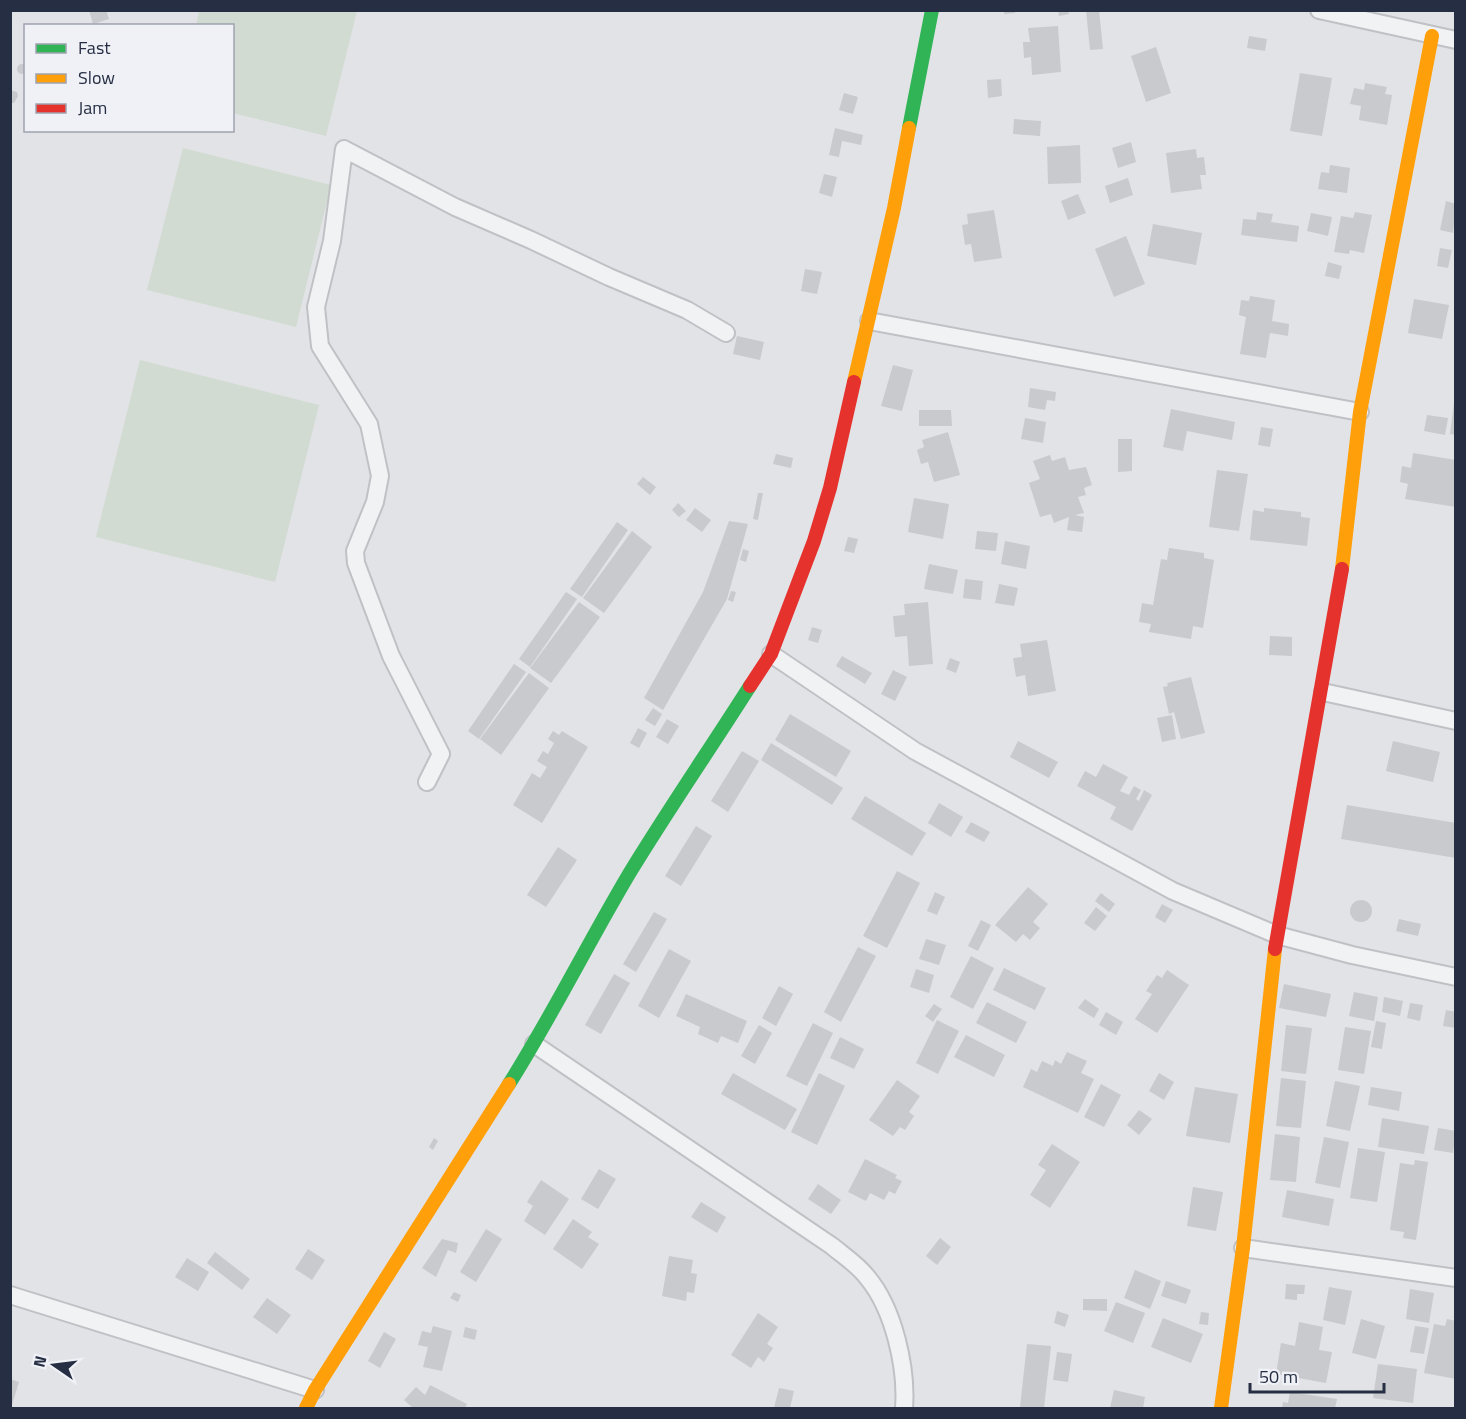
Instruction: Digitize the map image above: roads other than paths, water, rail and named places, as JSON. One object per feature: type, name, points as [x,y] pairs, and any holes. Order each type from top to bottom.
[{"type":"street","points":[[306,1408],[315,1390],[534,1044],[630,873],[771,654],[814,541],[830,488],[894,208],[932,10]]},
{"type":"street","points":[[1319,10],[1455,40]]},
{"type":"street","points":[[1221,1408],[1243,1248],[1277,935],[1340,591],[1360,412],[1432,36]]},
{"type":"street","points":[[427,782],[441,754],[391,656],[356,563],[355,551],[375,502],[380,476],[369,424],[320,346],[316,308],[332,241],[344,149],[455,207],[687,310],[726,333]]},
{"type":"street","points":[[869,321],[1360,412]]},
{"type":"street","points":[[771,654],[915,751],[1173,891],[1277,935],[1352,955],[1455,977]]},
{"type":"street","points":[[1323,692],[1455,721]]},
{"type":"street","points":[[534,1044],[832,1246],[867,1277],[887,1310],[898,1345],[905,1389],[904,1408]]},
{"type":"street","points":[[1243,1248],[1455,1278]]},
{"type":"street","points":[[10,1294],[315,1390]]}]
